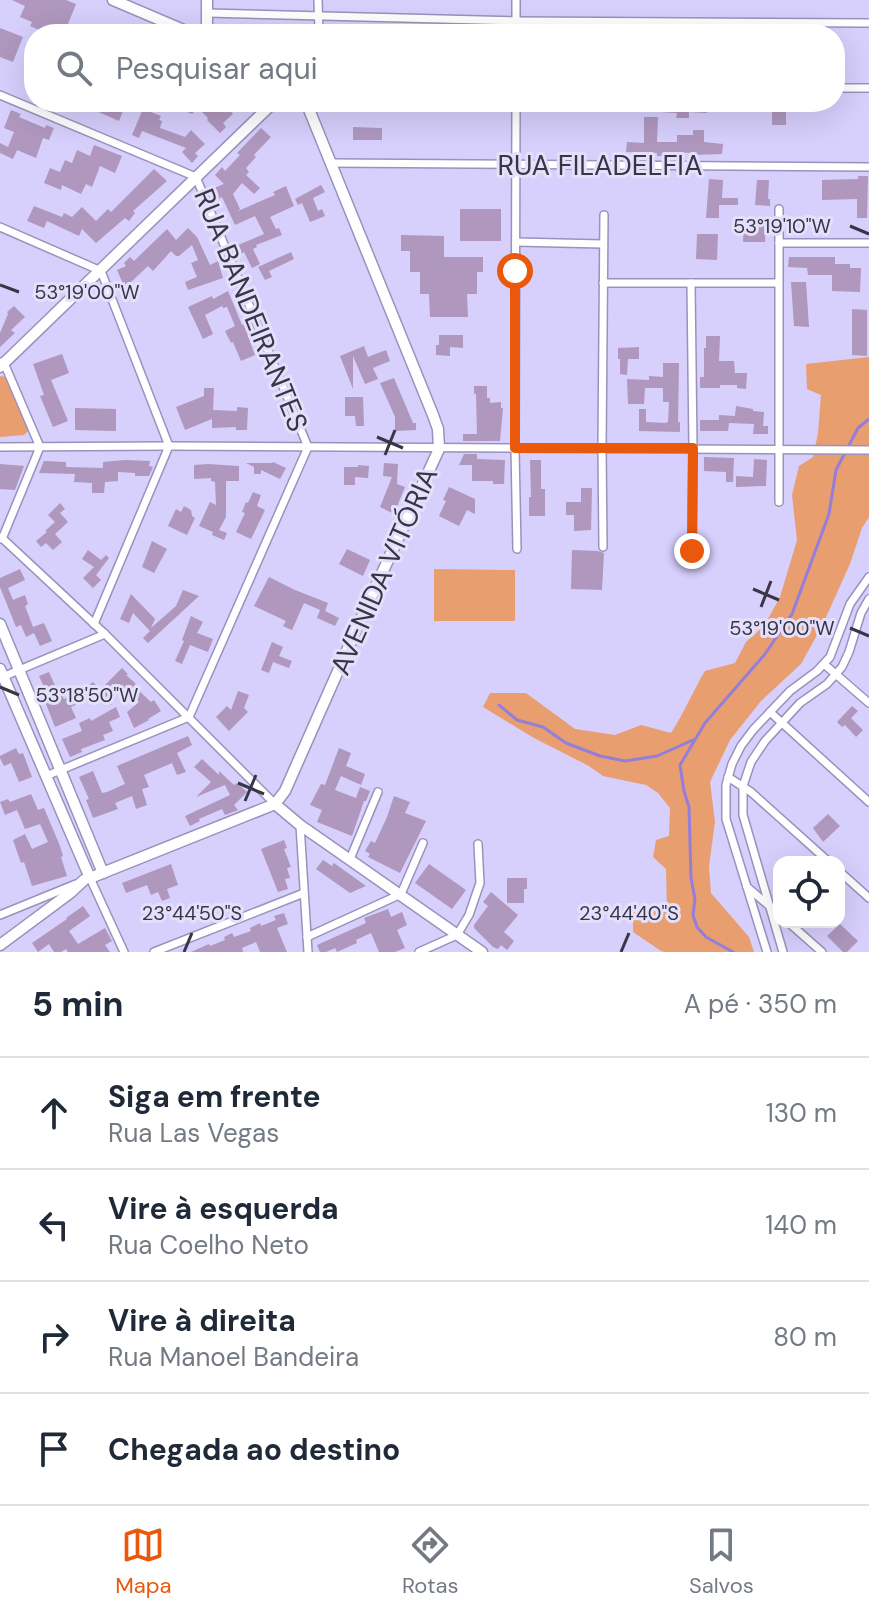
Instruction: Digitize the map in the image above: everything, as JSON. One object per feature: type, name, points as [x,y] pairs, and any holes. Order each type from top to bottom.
[{"type":"street","points":[[113,0],[169,24]]},
{"type":"street","points":[[207,0],[207,24]]},
{"type":"street","points":[[318,0],[319,24]]},
{"type":"street","points":[[516,0],[516,21]]},
{"type":"street","points":[[207,13],[516,21],[869,23]]},
{"type":"street","points":[[845,88],[869,88]]},
{"type":"street","name":"RUA BANDEIRANTES","points":[[0,95],[24,105]]},
{"type":"street","name":"RUA BANDEIRANTES","points":[[41,112],[196,177],[308,447],[189,717]]},
{"type":"street","points":[[264,112],[1,364],[40,447],[2,539],[105,634],[275,804],[300,825],[482,952]]},
{"type":"street","name":"AVENIDA VITÓRIA","points":[[275,804],[285,791],[439,449],[438,429],[433,415],[310,112]]},
{"type":"street","points":[[516,112],[517,549]]},
{"type":"street","name":"RUA FILADELFIA","points":[[331,163],[869,167]]},
{"type":"street","points":[[779,209],[779,502]]},
{"type":"street","points":[[603,547],[604,215]]},
{"type":"street","points":[[0,227],[101,271],[169,446],[94,624]]},
{"type":"street","points":[[516,242],[603,244]]},
{"type":"street","points":[[779,243],[869,243]]},
{"type":"street","points":[[603,283],[778,283]]},
{"type":"street","points":[[691,283],[692,551]]},
{"type":"street","points":[[0,447],[865,449]]},
{"type":"street","points":[[767,952],[726,819],[728,777],[741,746],[790,691],[824,664],[835,647],[856,595],[869,577]]},
{"type":"street","points":[[783,952],[743,815],[743,786],[755,754],[800,703],[837,674],[868,603],[856,595]]},
{"type":"street","points":[[0,624],[103,873]]},
{"type":"street","points":[[105,634],[18,671],[1,674],[87,879],[124,952]]},
{"type":"street","points":[[824,664],[869,703]]},
{"type":"street","points":[[770,712],[869,802]]},
{"type":"street","points":[[46,776],[189,717]]},
{"type":"street","points":[[728,777],[743,786],[822,856]]},
{"type":"street","points":[[350,859],[378,792]]},
{"type":"street","points":[[0,915],[275,804]]},
{"type":"street","points":[[300,825],[308,952]]},
{"type":"street","points":[[307,937],[401,894],[423,843]]},
{"type":"street","points":[[419,952],[457,935],[469,915],[480,883],[478,844]]},
{"type":"street","points":[[845,876],[869,898]]},
{"type":"street","points":[[0,945],[87,879]]},
{"type":"street","points":[[746,887],[773,909]]},
{"type":"street","points":[[154,952],[304,893]]},
{"type":"street","points":[[795,928],[822,952]]},
{"type":"shaded area","points":[[869,357],[869,517],[822,626],[801,664],[761,701],[730,740],[710,782],[715,822],[709,866],[711,893],[749,937],[754,952],[661,951],[633,932],[633,912],[667,911],[666,869],[653,857],[656,840],[669,836],[670,808],[658,793],[646,785],[603,776],[483,707],[490,693],[526,693],[575,729],[615,735],[641,725],[671,733],[705,671],[735,663],[746,642],[764,626],[780,597],[797,540],[792,495],[799,466],[813,457],[818,433],[821,395],[807,389],[806,364]]},
{"type":"shaded area","points":[[0,376],[10,381],[29,430],[24,435],[0,437]]},
{"type":"shaded area","points":[[434,569],[515,570],[515,621],[434,621]]},
{"type":"building","points":[[12,0],[66,0],[76,4],[68,24],[31,24],[20,17],[25,6]]},
{"type":"building","points":[[0,28],[23,37],[13,62],[0,57]]},
{"type":"building","points":[[11,110],[21,114],[19,117],[45,128],[46,125],[54,128],[49,140],[43,138],[36,158],[17,150],[13,159],[0,153],[0,143],[8,147],[14,132],[4,128]]},
{"type":"building","points":[[99,112],[123,112],[119,121]]},
{"type":"building","points":[[142,112],[151,112],[161,116],[160,128],[185,137],[191,130],[205,144],[195,153],[198,156],[192,163],[182,152],[186,148],[142,131],[139,138],[132,135]]},
{"type":"building","points":[[202,112],[233,114],[223,123],[226,127],[220,133]]},
{"type":"building","points":[[660,112],[689,112],[689,118],[676,118],[677,113]]},
{"type":"building","points":[[772,112],[786,112],[786,125],[772,125]]},
{"type":"building","points":[[644,117],[658,117],[657,142],[677,142],[677,135],[693,135],[693,130],[704,130],[704,142],[723,144],[722,154],[672,152],[672,156],[657,156],[657,153],[626,152],[627,142],[644,143]]},
{"type":"building","points":[[353,127],[382,128],[382,140],[353,140]]},
{"type":"building","points":[[261,128],[271,137],[246,168],[249,172],[246,175],[260,188],[254,194],[242,183],[233,194],[240,209],[238,211],[275,195],[273,192],[286,186],[294,206],[270,217],[282,235],[256,245],[253,249],[260,264],[252,268],[238,245],[264,234],[255,216],[235,225],[222,197],[218,199],[214,188],[224,184],[215,175],[222,167],[225,171]]},
{"type":"building","points":[[94,145],[122,156],[115,173],[100,166],[92,187],[86,184],[81,194],[62,185],[61,190],[44,183],[50,168],[60,172],[65,160],[72,163],[77,150],[90,156]]},
{"type":"building","points":[[154,169],[167,181],[133,211],[135,213],[129,221],[125,218],[96,243],[82,229],[79,236],[47,221],[44,228],[27,221],[34,206],[62,217],[64,213],[72,217],[82,207],[96,221],[108,209],[111,212]]},
{"type":"building","points":[[858,176],[868,176],[867,218],[857,218],[857,199],[822,200],[822,180],[858,179]]},
{"type":"building","points":[[709,179],[723,180],[722,198],[738,198],[738,205],[719,205],[719,218],[706,218]]},
{"type":"building","points":[[757,180],[769,180],[770,206],[755,205]]},
{"type":"building","points":[[321,185],[325,192],[313,198],[318,211],[322,209],[325,216],[310,222],[302,203],[298,205],[295,199]]},
{"type":"building","points":[[460,209],[501,209],[501,241],[460,241]]},
{"type":"building","points":[[744,220],[766,221],[765,242],[743,242]]},
{"type":"building","points":[[188,228],[197,237],[210,265],[218,261],[223,278],[188,290],[185,282],[197,277],[191,263],[198,260],[192,245],[179,256],[171,251],[153,271],[148,266],[124,286],[117,270],[126,266],[124,263],[130,257],[134,261],[167,229],[176,240]]},
{"type":"building","points":[[697,234],[718,234],[717,260],[696,259]]},
{"type":"building","points":[[401,235],[444,236],[444,257],[483,257],[483,272],[477,272],[477,294],[467,294],[468,317],[430,317],[429,294],[420,294],[420,272],[410,272],[410,251],[401,251]]},
{"type":"building","points":[[291,252],[294,259],[269,271],[272,277],[265,280],[258,267]]},
{"type":"building","points":[[789,257],[835,257],[835,264],[861,268],[860,292],[832,291],[832,275],[808,275],[807,268],[788,267]]},
{"type":"building","points":[[791,282],[806,282],[809,327],[794,326]]},
{"type":"building","points":[[228,291],[242,325],[246,323],[255,355],[241,361],[225,331],[235,326],[227,307],[222,306],[205,315],[213,334],[203,339],[188,307]]},
{"type":"building","points":[[14,306],[25,317],[11,330],[15,333],[0,347],[0,333],[7,312]]},
{"type":"building","points":[[852,309],[867,310],[867,356],[852,355]]},
{"type":"building","points":[[439,335],[463,335],[463,348],[450,347],[450,356],[436,355]]},
{"type":"building","points":[[706,336],[720,336],[719,361],[734,361],[735,373],[747,373],[746,389],[737,388],[737,385],[700,388],[700,377],[704,377]]},
{"type":"building","points":[[364,346],[368,357],[386,350],[390,361],[373,368],[378,379],[365,384],[353,356],[353,389],[340,356]]},
{"type":"building","points":[[639,347],[639,359],[628,359],[627,375],[620,374],[618,348]]},
{"type":"building","points":[[62,354],[69,373],[51,380],[68,421],[53,427],[40,396],[44,395],[33,364]]},
{"type":"building","points":[[663,363],[679,363],[680,432],[639,431],[639,409],[646,409],[646,422],[665,423],[668,422],[669,402],[663,402],[663,388],[645,388],[644,404],[628,404],[627,379],[663,377]]},
{"type":"building","points":[[394,378],[413,423],[416,423],[416,430],[395,431],[395,417],[380,383]]},
{"type":"building","points":[[474,386],[487,386],[490,403],[501,402],[500,441],[463,441],[463,434],[477,434]]},
{"type":"building","points":[[204,388],[214,388],[213,410],[248,408],[247,430],[212,428],[212,419],[185,430],[176,407],[204,396]]},
{"type":"building","points":[[345,397],[363,397],[364,426],[356,426],[355,416],[345,416]]},
{"type":"building","points":[[736,406],[764,412],[763,426],[768,426],[768,434],[753,434],[754,424],[729,423],[728,431],[700,431],[700,420],[719,420],[719,415],[735,416]]},
{"type":"building","points":[[75,408],[116,409],[116,431],[75,430]]},
{"type":"building","points":[[464,454],[477,454],[477,459],[505,460],[504,484],[472,481],[472,465],[459,465]]},
{"type":"building","points":[[704,457],[734,458],[733,482],[726,482],[726,472],[704,471]]},
{"type":"building","points":[[754,459],[767,460],[766,486],[736,487],[736,476],[753,477]]},
{"type":"building","points":[[530,460],[541,460],[545,516],[529,516]]},
{"type":"building","points":[[44,461],[66,462],[66,467],[103,468],[103,462],[150,461],[149,466],[153,467],[149,476],[118,472],[118,481],[105,482],[104,493],[92,493],[92,483],[74,482],[75,474],[39,473]]},
{"type":"building","points":[[246,463],[272,463],[286,468],[280,479],[261,470],[261,474],[254,474],[254,467]]},
{"type":"building","points":[[384,463],[398,464],[397,484],[405,487],[394,514],[380,507],[392,477],[383,476]]},
{"type":"building","points":[[0,464],[24,466],[15,490],[0,489]]},
{"type":"building","points":[[194,465],[239,466],[239,481],[226,481],[226,517],[219,530],[227,533],[224,540],[199,526],[210,502],[216,505],[215,482],[211,478],[194,479]]},
{"type":"building","points":[[369,466],[368,478],[355,477],[355,485],[344,485],[344,467]]},
{"type":"building","points":[[449,487],[475,499],[475,514],[467,510],[459,526],[439,516]]},
{"type":"building","points":[[581,488],[592,488],[591,530],[574,531],[574,515],[566,515],[566,502],[581,502]]},
{"type":"building","points":[[253,492],[261,495],[257,506],[265,510],[251,539],[236,532],[245,513],[242,512],[246,502]]},
{"type":"building","points":[[60,503],[65,509],[60,513],[68,522],[55,534],[62,542],[53,550],[46,543],[41,547],[36,541],[55,522],[48,515]]},
{"type":"building","points":[[184,506],[191,510],[195,518],[187,535],[168,526],[176,509],[181,512]]},
{"type":"building","points":[[152,541],[167,549],[154,573],[142,567]]},
{"type":"building","points":[[347,549],[370,560],[363,576],[339,564]]},
{"type":"building","points":[[88,550],[101,560],[106,555],[109,558],[96,575],[101,580],[93,588],[83,578],[94,567],[82,559]]},
{"type":"building","points":[[572,550],[604,553],[602,590],[571,589]]},
{"type":"building","points":[[20,569],[25,580],[8,588],[13,600],[25,595],[28,604],[25,606],[33,627],[44,623],[52,641],[40,646],[34,633],[26,637],[21,625],[16,627],[0,587],[0,578]]},
{"type":"building","points":[[269,577],[328,603],[325,611],[339,618],[335,626],[317,618],[320,610],[304,603],[292,630],[283,626],[286,621],[254,606]]},
{"type":"building","points":[[183,590],[199,596],[148,643],[143,638],[150,631],[133,613],[129,623],[120,619],[131,594],[155,619],[151,628],[176,606]]},
{"type":"building","points":[[191,616],[203,622],[197,633],[213,639],[208,652],[190,645],[182,664],[175,661]]},
{"type":"building","points":[[272,642],[283,647],[279,656],[292,661],[289,668],[273,662],[269,673],[261,670]]},
{"type":"building","points":[[122,668],[136,684],[134,686],[151,702],[154,700],[161,711],[134,728],[127,712],[139,702],[116,685],[106,697],[112,705],[95,696],[71,707],[76,718],[55,727],[44,699],[48,696],[39,676],[49,672],[64,699],[93,682],[100,690]]},
{"type":"building","points":[[238,691],[249,695],[244,708],[248,712],[229,731],[216,717],[227,706],[231,710]]},
{"type":"building","points":[[852,706],[858,711],[851,718],[863,730],[856,737],[845,725],[842,727],[837,722]]},
{"type":"building","points":[[116,707],[120,717],[109,722],[113,731],[103,735],[105,740],[70,757],[62,739],[82,731],[79,723],[90,718],[91,721]]},
{"type":"building","points":[[188,736],[192,745],[177,753],[186,772],[177,775],[172,763],[144,775],[149,787],[142,789],[147,805],[136,809],[132,796],[115,803],[118,809],[93,818],[79,777],[93,771],[102,793],[107,792],[125,784],[117,766]]},
{"type":"building","points":[[16,748],[19,754],[23,753],[32,777],[19,782],[11,763],[4,766],[0,758]]},
{"type":"building","points":[[339,748],[351,753],[346,766],[365,774],[361,785],[341,776],[335,790],[356,798],[360,787],[370,791],[352,836],[317,822],[322,810],[310,805],[321,784],[325,785]]},
{"type":"building","points":[[202,759],[219,775],[219,771],[247,792],[234,805],[238,810],[225,815],[222,809],[190,826],[185,816],[230,795],[225,785],[196,797],[211,782],[194,767]]},
{"type":"building","points":[[31,794],[38,810],[44,808],[60,846],[67,876],[32,886],[13,840],[25,834],[32,849],[48,842],[40,824],[25,829],[17,810],[5,815],[0,802],[8,799],[10,802]]},
{"type":"building","points":[[394,796],[410,802],[405,813],[426,821],[400,873],[368,857],[370,854],[365,851],[371,841],[375,843]]},
{"type":"building","points":[[828,814],[840,826],[823,842],[813,828]]},
{"type":"building","points":[[284,840],[291,867],[287,868],[290,878],[285,879],[288,889],[278,892],[261,849]]},
{"type":"building","points":[[323,860],[332,866],[334,863],[366,886],[350,893],[316,869]]},
{"type":"building","points":[[171,864],[178,885],[167,889],[170,898],[162,901],[158,892],[151,895],[147,885],[126,893],[122,883]]},
{"type":"building","points":[[429,864],[466,890],[452,909],[415,883]]},
{"type":"building","points":[[507,878],[527,878],[524,903],[507,903]]},
{"type":"building","points":[[491,892],[518,915],[504,932],[514,941],[507,950],[501,945],[498,949],[493,947],[474,928],[488,906],[483,902]]},
{"type":"building","points":[[83,906],[90,916],[69,931],[78,944],[105,928],[112,941],[105,945],[110,952],[68,952],[66,949],[54,952],[49,944],[38,952],[32,943]]},
{"type":"building","points":[[388,909],[391,917],[402,912],[407,925],[397,930],[405,948],[395,952],[379,952],[371,933],[337,952],[335,948],[320,952],[317,945],[366,923],[364,918]]},
{"type":"building","points":[[284,913],[288,924],[277,928],[287,952],[260,952],[256,942],[242,948],[243,952],[191,952],[225,940],[224,937],[232,933],[234,937],[251,931],[250,928],[276,920],[274,916]]},
{"type":"building","points":[[836,928],[844,928],[858,941],[843,952],[827,936]]},
{"type":"waterway","points":[[733,952],[706,937],[697,927],[693,915],[695,899],[691,878],[689,807],[680,765],[705,723],[765,654],[792,614],[829,514],[836,470],[858,428],[869,419]]},
{"type":"waterway","points":[[499,705],[517,720],[543,727],[566,743],[600,756],[625,761],[657,756],[693,740]]},
{"type":"route","points":[[515,271],[515,448],[693,448],[692,551]]}]
